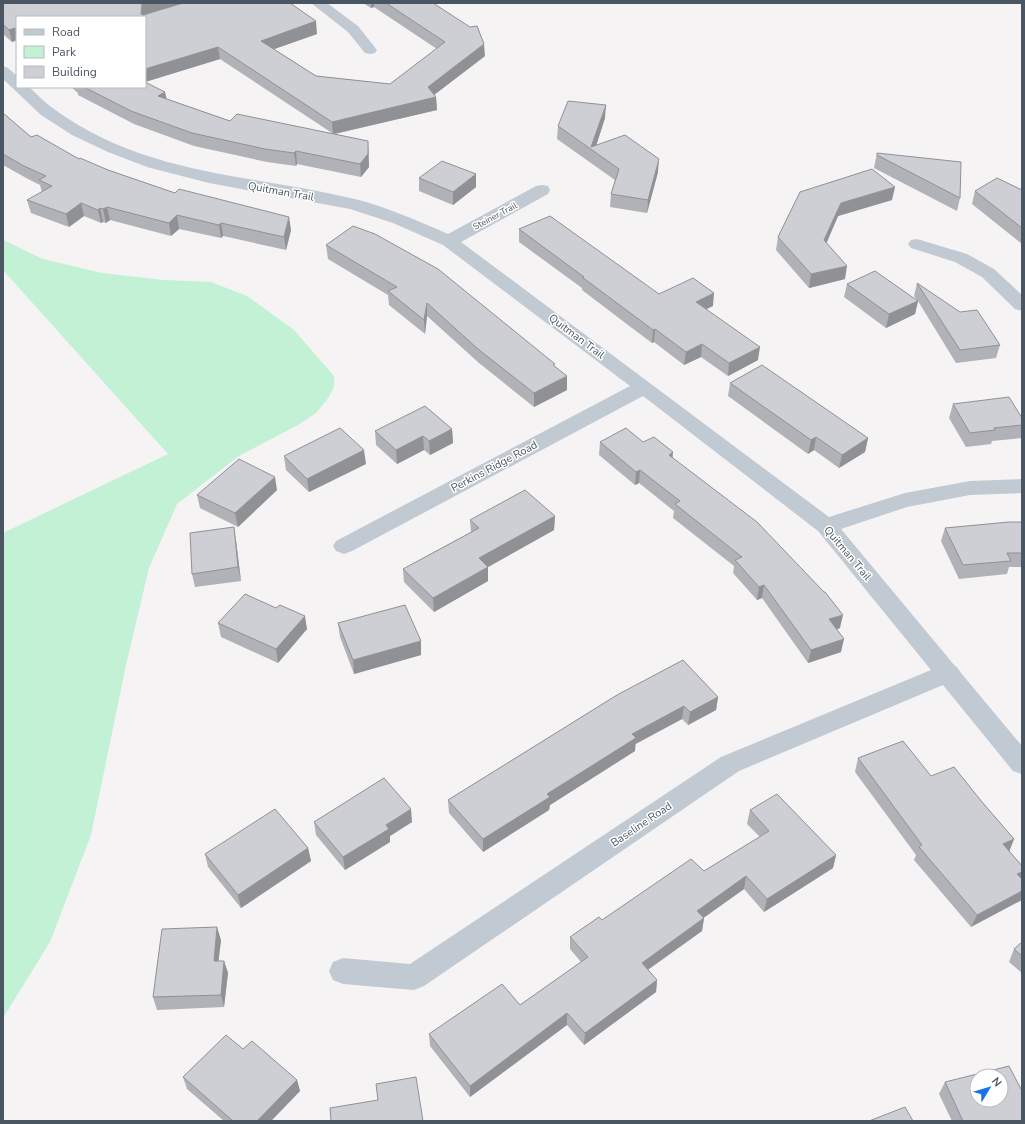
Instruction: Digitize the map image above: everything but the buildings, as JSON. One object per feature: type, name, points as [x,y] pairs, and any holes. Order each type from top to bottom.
[{"type":"street","points":[[318,3],[353,29],[370,50]]},
{"type":"street","points":[[3,67],[16,63]]},
{"type":"street","points":[[3,71],[16,83]]},
{"type":"street","name":"Quitman Trail","points":[[21,88],[47,112],[78,132],[114,149],[153,164],[209,178],[353,204],[399,219],[449,241],[826,526],[1022,764]]},
{"type":"street","name":"Steiner Trail","points":[[449,241],[542,190]]},
{"type":"street","points":[[917,244],[960,258],[988,273],[1022,305]]},
{"type":"street","name":"Perkins Ridge Road","points":[[344,546],[644,387]]},
{"type":"street","points":[[826,526],[905,500],[970,488],[1022,486]]},
{"type":"street","name":"Baseline Road","points":[[343,971],[414,976],[730,764],[919,684],[949,674]]},
{"type":"green space","points":[[3,240],[43,259],[102,273],[164,280],[211,282],[247,296],[294,330],[334,376],[334,387],[329,397],[316,413],[298,425],[239,456],[177,504],[149,568],[126,665],[91,835],[50,942],[3,1018],[3,533],[168,454],[3,270]]}]
